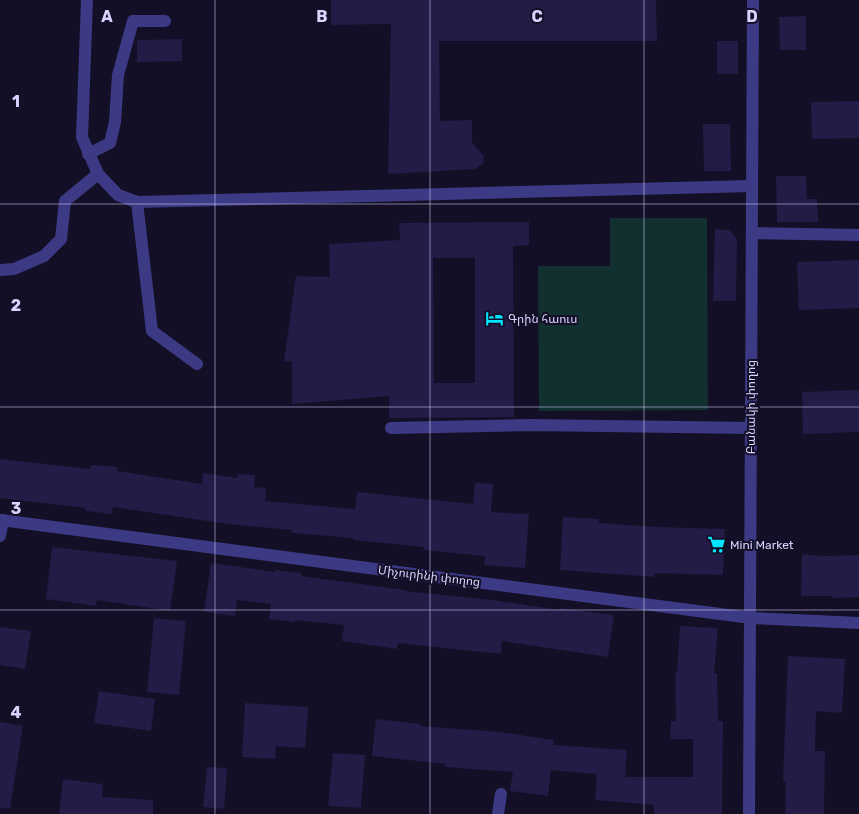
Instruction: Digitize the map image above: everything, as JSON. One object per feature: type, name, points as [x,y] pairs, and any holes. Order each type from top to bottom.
[{"type":"street","points":[[88,0],[82,137],[98,174],[118,195],[137,202],[752,186]]},
{"type":"street","name":"Բանակի փողոց","points":[[749,814],[753,0]]},
{"type":"street","points":[[88,154],[110,143],[115,122],[118,75],[133,21],[165,21]]},
{"type":"street","points":[[0,270],[14,270],[44,256],[61,239],[66,201],[98,174]]},
{"type":"street","points":[[137,202],[152,331],[197,364]]},
{"type":"street","points":[[752,233],[859,235]]},
{"type":"street","points":[[391,428],[532,425],[751,428]]},
{"type":"street","points":[[0,536],[1,520]]},
{"type":"street","name":"Միչուրինի փողոց","points":[[1,520],[751,618],[859,623]]},
{"type":"street","points":[[498,814],[501,794]]},
{"type":"green space","points":[[610,218],[707,218],[708,410],[539,411],[538,266],[610,266]]},
{"type":"building","points":[[331,0],[656,0],[657,41],[439,41],[440,121],[472,120],[472,143],[484,156],[483,164],[475,169],[388,174],[391,24],[331,25]]},
{"type":"building","points":[[806,16],[806,50],[780,50],[779,17]]},
{"type":"building","points":[[182,39],[182,61],[137,62],[137,40]]},
{"type":"building","points":[[717,41],[738,41],[738,74],[717,74]]},
{"type":"building","points":[[859,101],[859,138],[812,139],[811,102]]},
{"type":"building","points":[[703,124],[730,124],[731,171],[704,171]]},
{"type":"building","points":[[776,176],[806,176],[807,199],[817,199],[818,222],[777,222]]},
{"type":"building","points":[[529,222],[529,245],[513,246],[514,417],[389,418],[389,396],[292,404],[292,361],[284,362],[296,276],[330,277],[329,244],[400,240],[399,223]],"holes":[[[433,258],[475,258],[475,383],[434,383]]]},
{"type":"building","points":[[715,229],[730,230],[737,239],[736,301],[713,301]]},
{"type":"building","points":[[859,260],[859,308],[799,310],[797,262]]},
{"type":"building","points":[[859,390],[859,432],[803,434],[802,392]]},
{"type":"building","points":[[0,459],[90,469],[91,465],[118,467],[117,471],[202,484],[203,473],[237,478],[238,474],[255,475],[254,487],[266,488],[265,501],[355,509],[357,492],[473,504],[475,483],[493,484],[491,512],[529,514],[525,568],[484,565],[485,556],[423,550],[424,547],[292,533],[292,530],[228,524],[113,507],[112,514],[86,511],[86,508],[0,498]]},
{"type":"building","points":[[563,517],[599,519],[599,523],[725,529],[723,575],[654,573],[654,577],[560,570]]},
{"type":"building","points":[[52,547],[177,561],[170,611],[97,600],[96,606],[46,599]]},
{"type":"building","points":[[802,554],[823,556],[859,555],[859,597],[801,596]]},
{"type":"building","points":[[211,563],[275,572],[275,570],[301,573],[301,576],[405,591],[614,615],[608,657],[502,641],[501,654],[398,643],[397,649],[342,641],[344,625],[269,619],[271,604],[237,600],[235,616],[204,612]]},
{"type":"building","points":[[154,618],[186,621],[179,695],[147,692]]},
{"type":"building","points":[[680,626],[718,628],[714,673],[717,673],[718,721],[723,721],[722,814],[654,814],[654,805],[595,800],[597,774],[551,770],[548,796],[510,791],[513,772],[445,767],[445,764],[372,756],[376,719],[421,724],[420,726],[499,732],[554,740],[553,745],[627,750],[625,777],[693,777],[693,739],[670,739],[671,721],[676,721],[675,673],[677,673]]},
{"type":"building","points":[[0,627],[31,631],[25,669],[0,665]]},
{"type":"building","points":[[788,656],[845,659],[842,713],[816,711],[815,751],[825,751],[824,814],[785,814],[786,781],[783,781]]},
{"type":"building","points":[[99,691],[155,699],[151,731],[94,723]]},
{"type":"building","points":[[245,703],[308,707],[305,748],[276,746],[275,759],[242,757]]},
{"type":"building","points":[[0,722],[23,726],[10,809],[0,808]]},
{"type":"building","points":[[333,753],[365,755],[361,808],[328,806]]},
{"type":"building","points":[[207,767],[227,768],[224,809],[203,807]]},
{"type":"building","points":[[63,779],[103,784],[102,797],[153,800],[153,814],[59,814]]},
{"type":"place","name":"Գրին հաուս","points":[[494,319]]},
{"type":"place","name":"Mini Market","points":[[716,545]]}]
